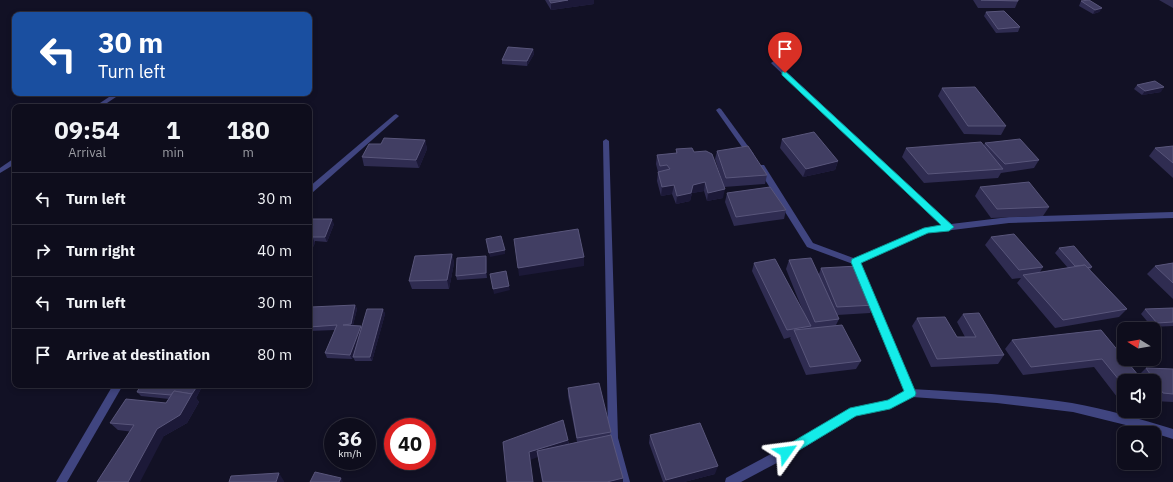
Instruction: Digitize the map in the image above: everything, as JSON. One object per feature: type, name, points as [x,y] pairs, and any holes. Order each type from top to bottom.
[{"type":"street","points":[[774,63],[949,227]]},
{"type":"street","points":[[102,104],[114,96]]},
{"type":"street","points":[[719,110],[768,177],[810,246],[856,262],[927,230],[1009,220],[1173,215]]},
{"type":"street","points":[[312,188],[396,116]]},
{"type":"street","points":[[606,141],[613,438],[625,482]]},
{"type":"street","points":[[0,171],[12,163]]},
{"type":"street","points":[[856,262],[911,393]]},
{"type":"street","points":[[61,482],[116,388]]},
{"type":"street","points":[[730,482],[786,452],[854,412],[890,404],[911,393],[997,399],[1073,408],[1138,423],[1173,434]]},
{"type":"building","points":[[549,0],[568,0],[551,3]]},
{"type":"building","points":[[982,0],[1018,0],[1018,1]]},
{"type":"building","points":[[1089,0],[1102,8],[1095,10],[1081,1]]},
{"type":"building","points":[[1004,11],[1020,27],[998,29],[986,12]]},
{"type":"building","points":[[508,47],[533,49],[527,61],[502,60]]},
{"type":"building","points":[[1155,81],[1164,87],[1145,91],[1137,85]]},
{"type":"building","points":[[975,87],[1006,126],[968,126],[942,88]]},
{"type":"building","points":[[814,132],[838,161],[806,169],[782,139]]},
{"type":"building","points":[[384,138],[425,140],[416,160],[362,157],[369,144],[381,144]]},
{"type":"building","points":[[1020,139],[1039,160],[1005,164],[985,143]]},
{"type":"building","points":[[981,142],[1003,169],[928,174],[906,148]]},
{"type":"building","points":[[748,146],[767,175],[726,178],[717,151]]},
{"type":"building","points":[[1173,146],[1173,163],[1155,148]]},
{"type":"building","points":[[692,148],[694,152],[706,151],[712,154],[725,189],[708,193],[705,182],[693,185],[691,193],[677,196],[674,185],[662,187],[658,172],[670,169],[667,165],[660,166],[657,155],[677,153],[676,149]]},
{"type":"building","points":[[1029,182],[1049,207],[997,209],[980,187]]},
{"type":"building","points":[[770,187],[786,210],[736,217],[727,193]]},
{"type":"building","points":[[312,219],[332,219],[325,237],[313,237]]},
{"type":"building","points":[[578,229],[584,257],[518,268],[514,239]]},
{"type":"building","points":[[1014,234],[1043,267],[1019,270],[991,237]]},
{"type":"building","points":[[501,236],[505,250],[489,253],[486,239]]},
{"type":"building","points":[[1074,246],[1092,267],[1087,268],[1085,265],[1075,266],[1059,248]]},
{"type":"building","points":[[452,254],[447,280],[409,281],[415,256]]},
{"type":"building","points":[[486,256],[486,273],[456,276],[457,258]]},
{"type":"building","points":[[811,258],[839,319],[815,322],[789,260]]},
{"type":"building","points":[[775,259],[811,326],[787,330],[754,263]]},
{"type":"building","points":[[1173,263],[1173,283],[1155,266]]},
{"type":"building","points":[[1085,265],[1127,309],[1063,320],[1023,275]]},
{"type":"building","points":[[858,266],[875,305],[837,307],[821,268]]},
{"type":"building","points":[[506,271],[509,286],[493,289],[490,274]]},
{"type":"building","points":[[355,305],[351,324],[343,325],[361,326],[350,355],[325,353],[337,325],[312,327],[312,307]]},
{"type":"building","points":[[1173,308],[1173,322],[1156,322],[1145,309]]},
{"type":"building","points":[[367,309],[383,309],[370,357],[353,357]]},
{"type":"building","points":[[979,313],[1004,355],[937,359],[917,318],[945,317],[957,337],[976,337],[963,314]]},
{"type":"building","points":[[842,325],[861,361],[810,367],[794,330]]},
{"type":"building","points":[[1101,330],[1117,349],[1117,366],[1131,366],[1137,374],[1117,374],[1117,377],[1102,359],[1031,367],[1012,340]]},
{"type":"building","points":[[1146,368],[1173,369],[1173,394],[1163,393],[1161,390],[1161,374],[1150,374]]},
{"type":"building","points":[[599,383],[611,432],[577,438],[568,388]]},
{"type":"building","points":[[139,388],[196,388],[192,394],[174,391],[171,395],[137,392]]},
{"type":"building","points":[[174,391],[192,394],[180,415],[157,429],[128,482],[97,482],[134,425],[110,423],[126,399],[166,403]]},
{"type":"building","points":[[563,420],[568,440],[529,452],[533,482],[507,482],[503,442]]},
{"type":"building","points":[[700,423],[718,466],[666,480],[650,435]]},
{"type":"building","points":[[611,435],[623,478],[607,482],[543,482],[537,451]]},
{"type":"building","points":[[315,472],[341,478],[339,482],[310,482]]},
{"type":"building","points":[[279,473],[276,482],[229,482],[231,476]]},
{"type":"route","points":[[785,73],[949,227],[927,230],[856,262],[911,393],[890,404],[854,412],[786,452]]}]
